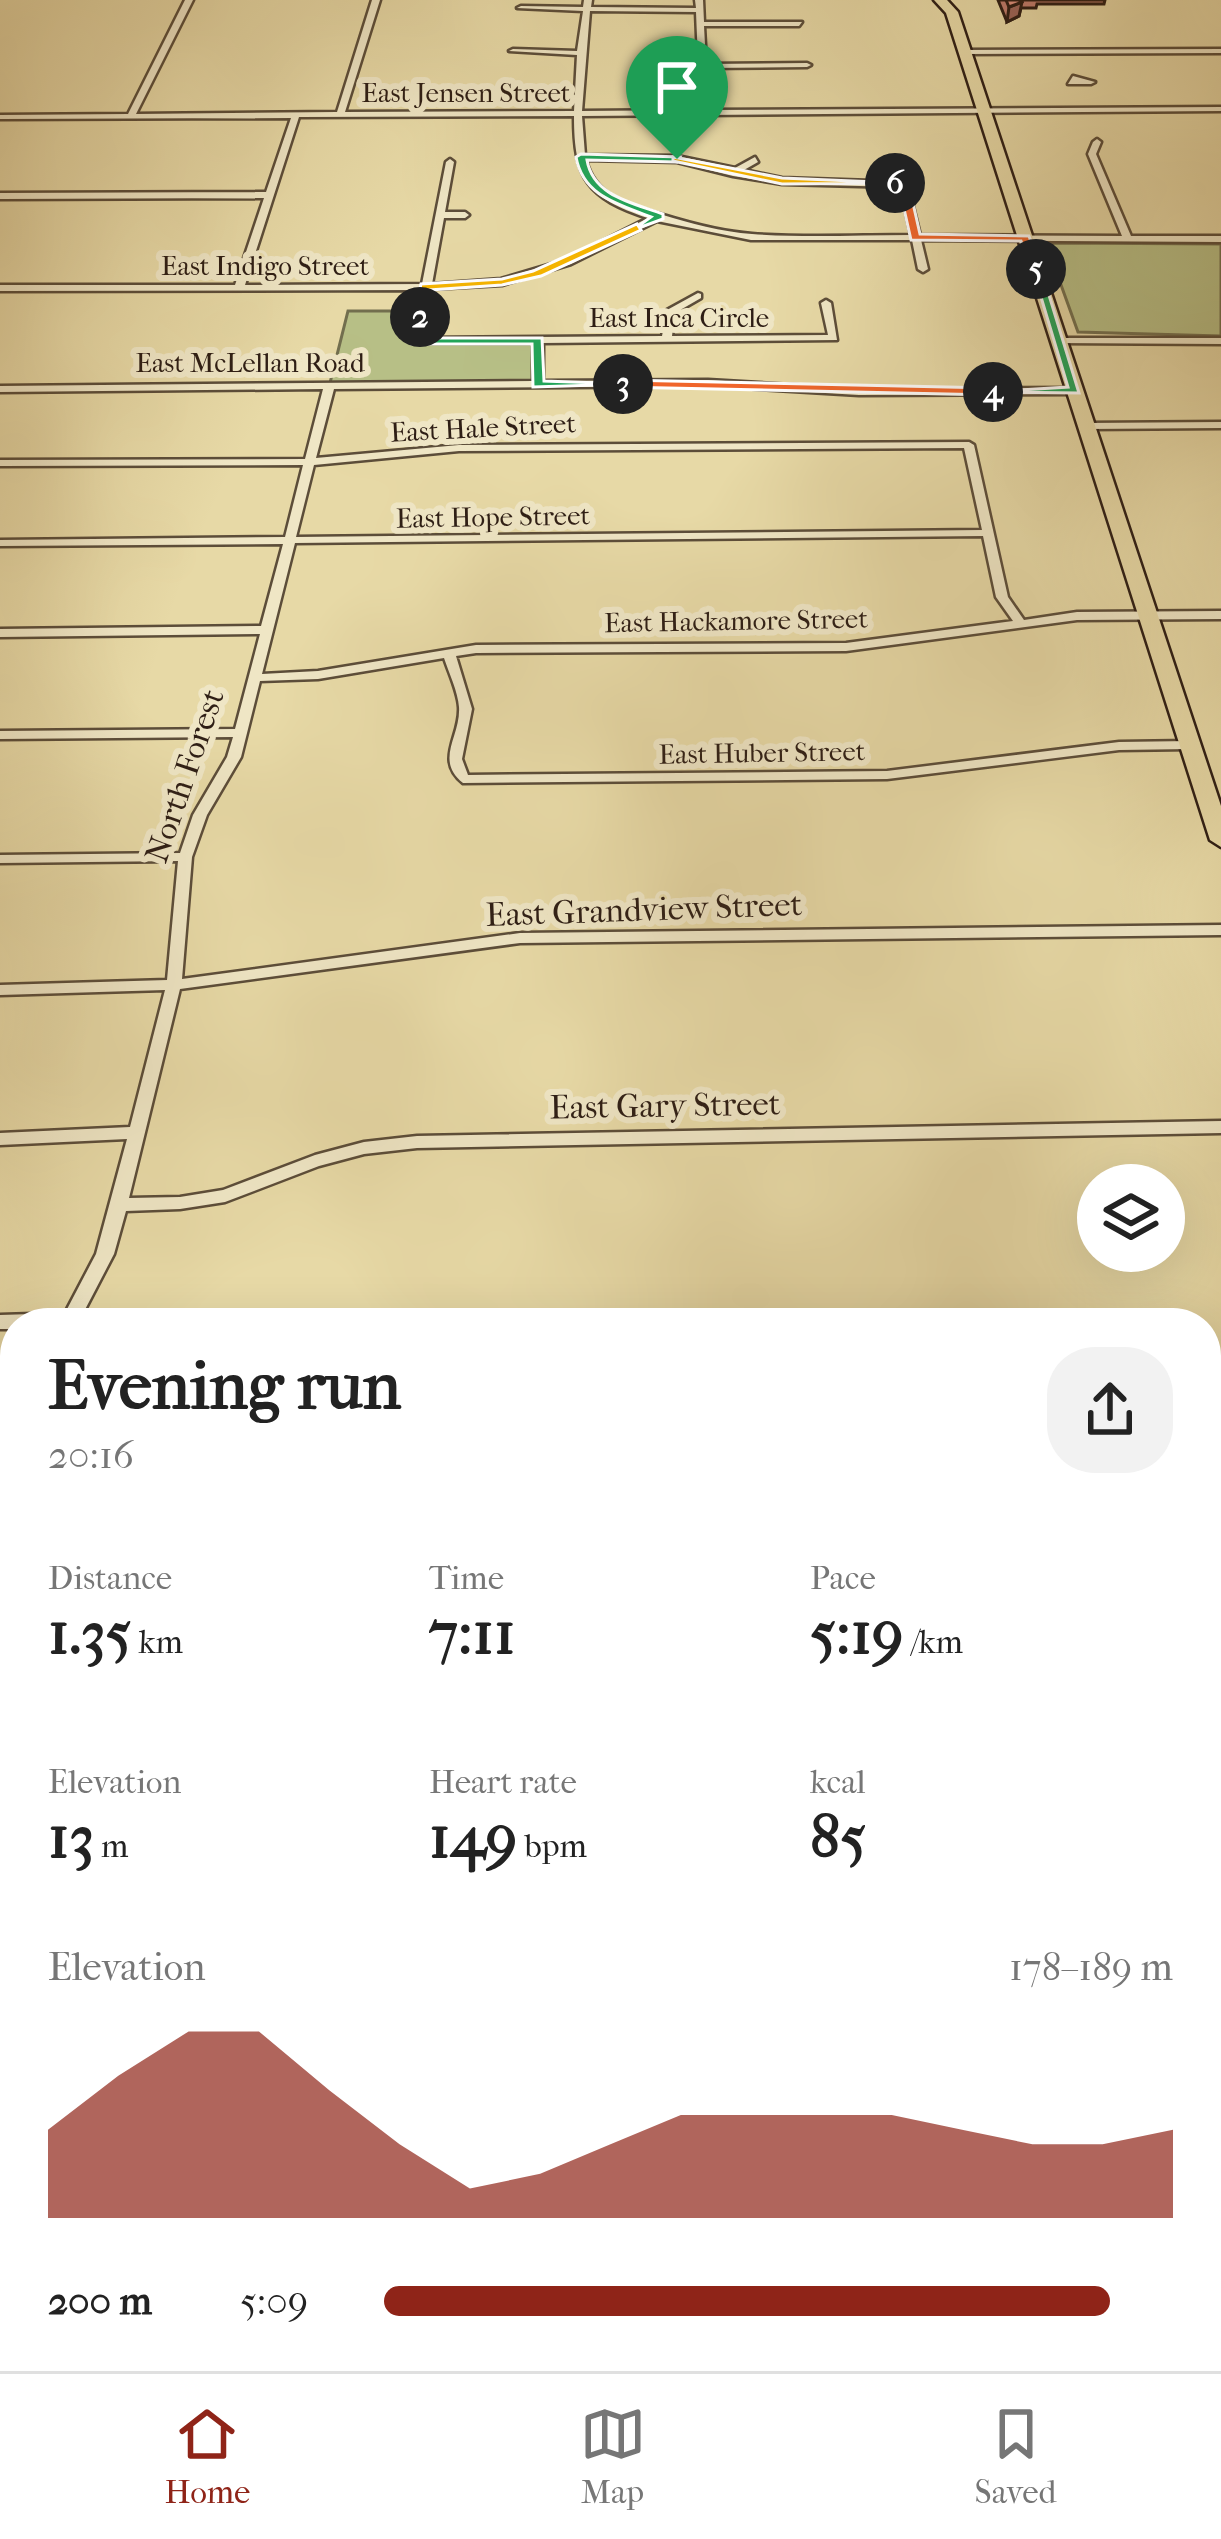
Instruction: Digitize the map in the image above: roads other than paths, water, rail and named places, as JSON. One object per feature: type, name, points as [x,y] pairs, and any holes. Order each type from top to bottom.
[{"type":"main road","points":[[940,0],[956,6],[965,52],[1221,840]]},
{"type":"street","points":[[130,117],[189,0]]},
{"type":"street","points":[[340,115],[376,0]]},
{"type":"street","points":[[587,5],[580,114],[584,172],[602,194],[659,216],[751,237],[1221,239]]},
{"type":"street","points":[[521,8],[699,5],[704,112]]},
{"type":"street","points":[[702,24],[799,24]]},
{"type":"street","points":[[513,51],[582,53]]},
{"type":"street","points":[[965,52],[1220,52]]},
{"type":"street","points":[[1069,53],[1079,78]]},
{"type":"street","points":[[702,66],[807,65]]},
{"type":"street","name":"East Jensen Street","points":[[0,117],[1221,110]]},
{"type":"street","points":[[238,287],[296,115]]},
{"type":"street","points":[[1097,142],[1092,154],[1127,238]]},
{"type":"street","points":[[581,157],[677,159],[782,181],[899,184],[905,190],[923,269]]},
{"type":"street","points":[[733,173],[755,160]]},
{"type":"street","points":[[424,286],[450,162]]},
{"type":"street","points":[[0,196],[268,195]]},
{"type":"street","points":[[439,215],[465,215]]},
{"type":"street","name":"East Indigo Street","points":[[0,288],[502,282],[537,274],[659,216]]},
{"type":"street","name":"East Inca Circle","points":[[424,286],[416,341],[834,338],[826,303]]},
{"type":"street","points":[[667,339],[670,312],[698,296]]},
{"type":"street","points":[[538,340],[538,385]]},
{"type":"street","points":[[1059,341],[1221,341]]},
{"type":"street","name":"East McLellan Road","points":[[0,389],[538,385],[1075,391]]},
{"type":"street","name":"North Forest","points":[[77,1308],[105,1254],[173,985],[185,857],[200,815],[234,757],[329,387]]},
{"type":"street","points":[[1087,426],[1221,425]]},
{"type":"street","name":"East Hale Street","points":[[0,463],[313,462],[459,448],[969,445],[986,532]]},
{"type":"street","points":[[986,532],[1002,596],[1020,623]]},
{"type":"street","name":"East Hope Street","points":[[0,543],[986,532]]},
{"type":"street","name":"East Hackamore Street","points":[[253,678],[318,675],[499,649],[846,647],[1020,623],[1221,615]]},
{"type":"street","points":[[0,632],[268,630]]},
{"type":"street","name":"East Huber Street","points":[[449,654],[466,710],[455,759],[463,779],[886,775],[1118,746],[1190,745]]},
{"type":"street","points":[[0,735],[240,734]]},
{"type":"street","points":[[0,859],[185,857]]},
{"type":"street","name":"East Grandview Street","points":[[0,990],[173,985],[520,938],[1221,930]]},
{"type":"street","name":"East Gary Street","points":[[119,1204],[181,1203],[225,1196],[316,1161],[417,1142],[1221,1127]]},
{"type":"street","points":[[0,1139],[134,1133]]}]
